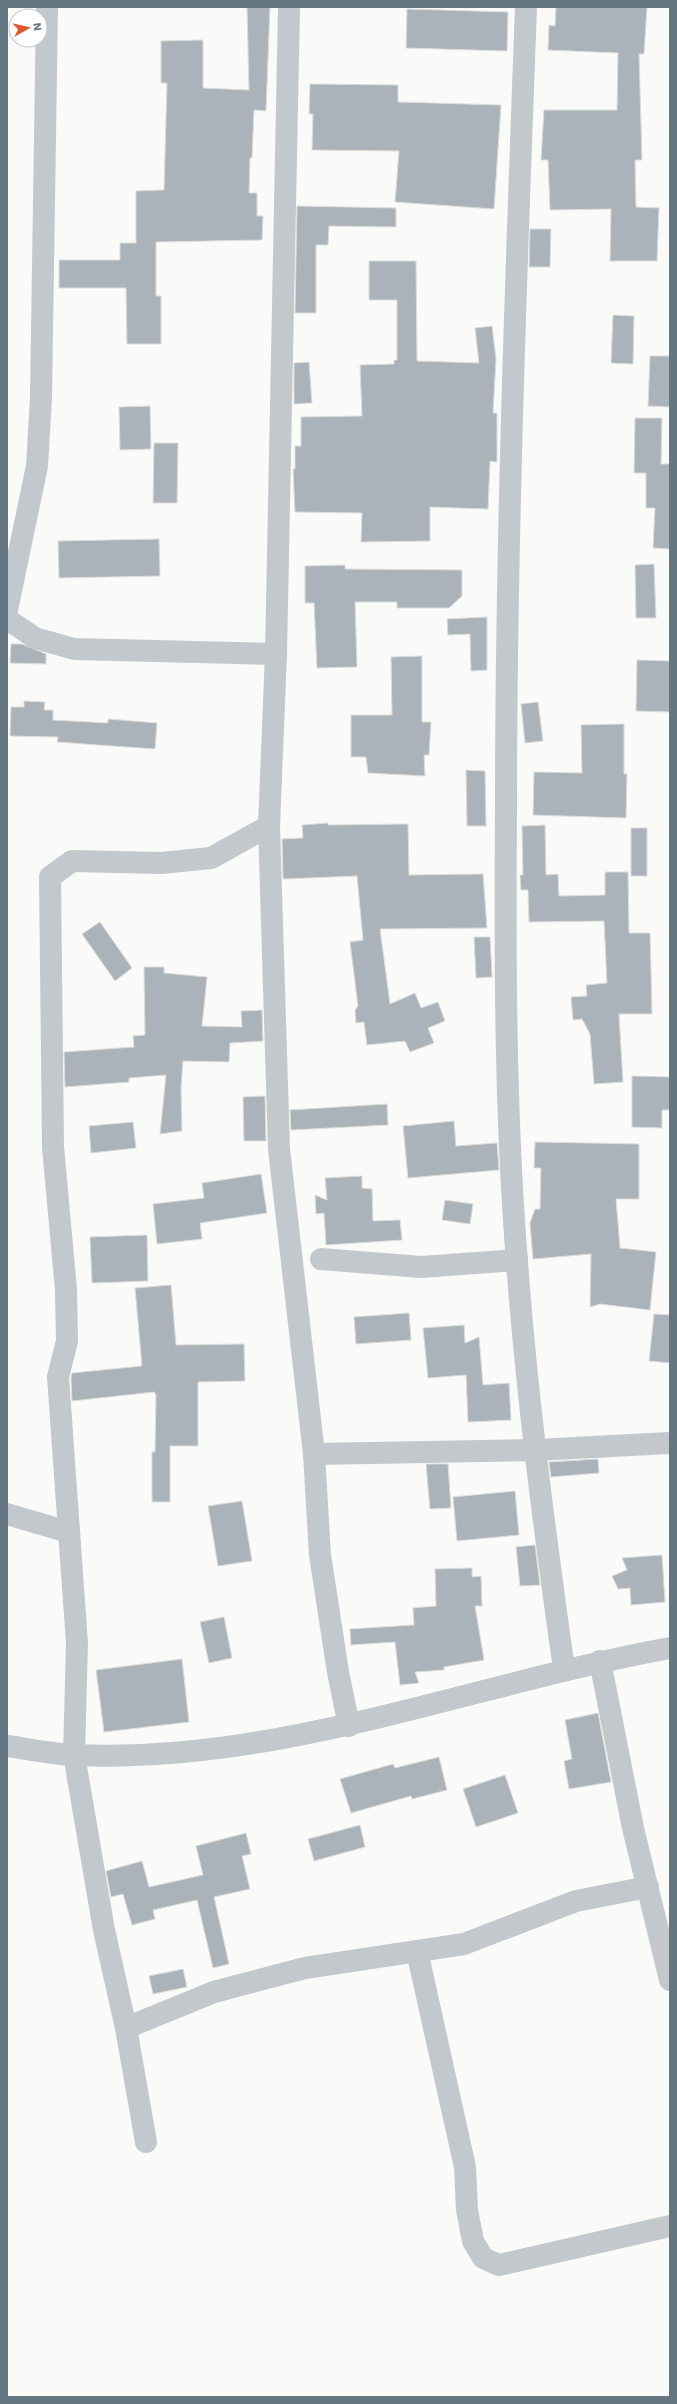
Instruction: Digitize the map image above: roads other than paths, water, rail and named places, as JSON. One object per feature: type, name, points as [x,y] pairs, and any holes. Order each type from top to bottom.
[{"type":"street","points":[[7,610],[37,466],[41,397],[47,7]]},
{"type":"street","points":[[290,7],[276,654],[269,826],[279,1149],[314,1454],[320,1555],[338,1672],[349,1726]]},
{"type":"street","points":[[526,7],[506,628],[506,943],[509,1108],[517,1260],[535,1450],[564,1669]]},
{"type":"street","points":[[7,619],[35,638],[74,649],[276,654]]},
{"type":"street","points":[[146,2142],[126,2028],[103,1922],[74,1755],[77,1643],[58,1377],[67,1341],[66,1290],[53,1147],[50,877],[72,861],[161,863],[210,858],[269,826]]},
{"type":"street","points":[[321,1259],[421,1267],[517,1260]]},
{"type":"street","points":[[314,1454],[535,1450],[670,1443]]},
{"type":"street","points":[[7,1514],[68,1532]]},
{"type":"street","points":[[7,1746],[74,1755],[147,1753],[230,1747],[349,1726],[564,1669],[670,1648]]},
{"type":"street","points":[[600,1661],[633,1828],[670,1980]]},
{"type":"street","points":[[126,2028],[214,1992],[305,1968],[464,1944],[576,1901],[648,1887]]},
{"type":"street","points":[[417,1951],[465,2167],[467,2210],[473,2241],[483,2258],[499,2265],[670,2226]]}]
